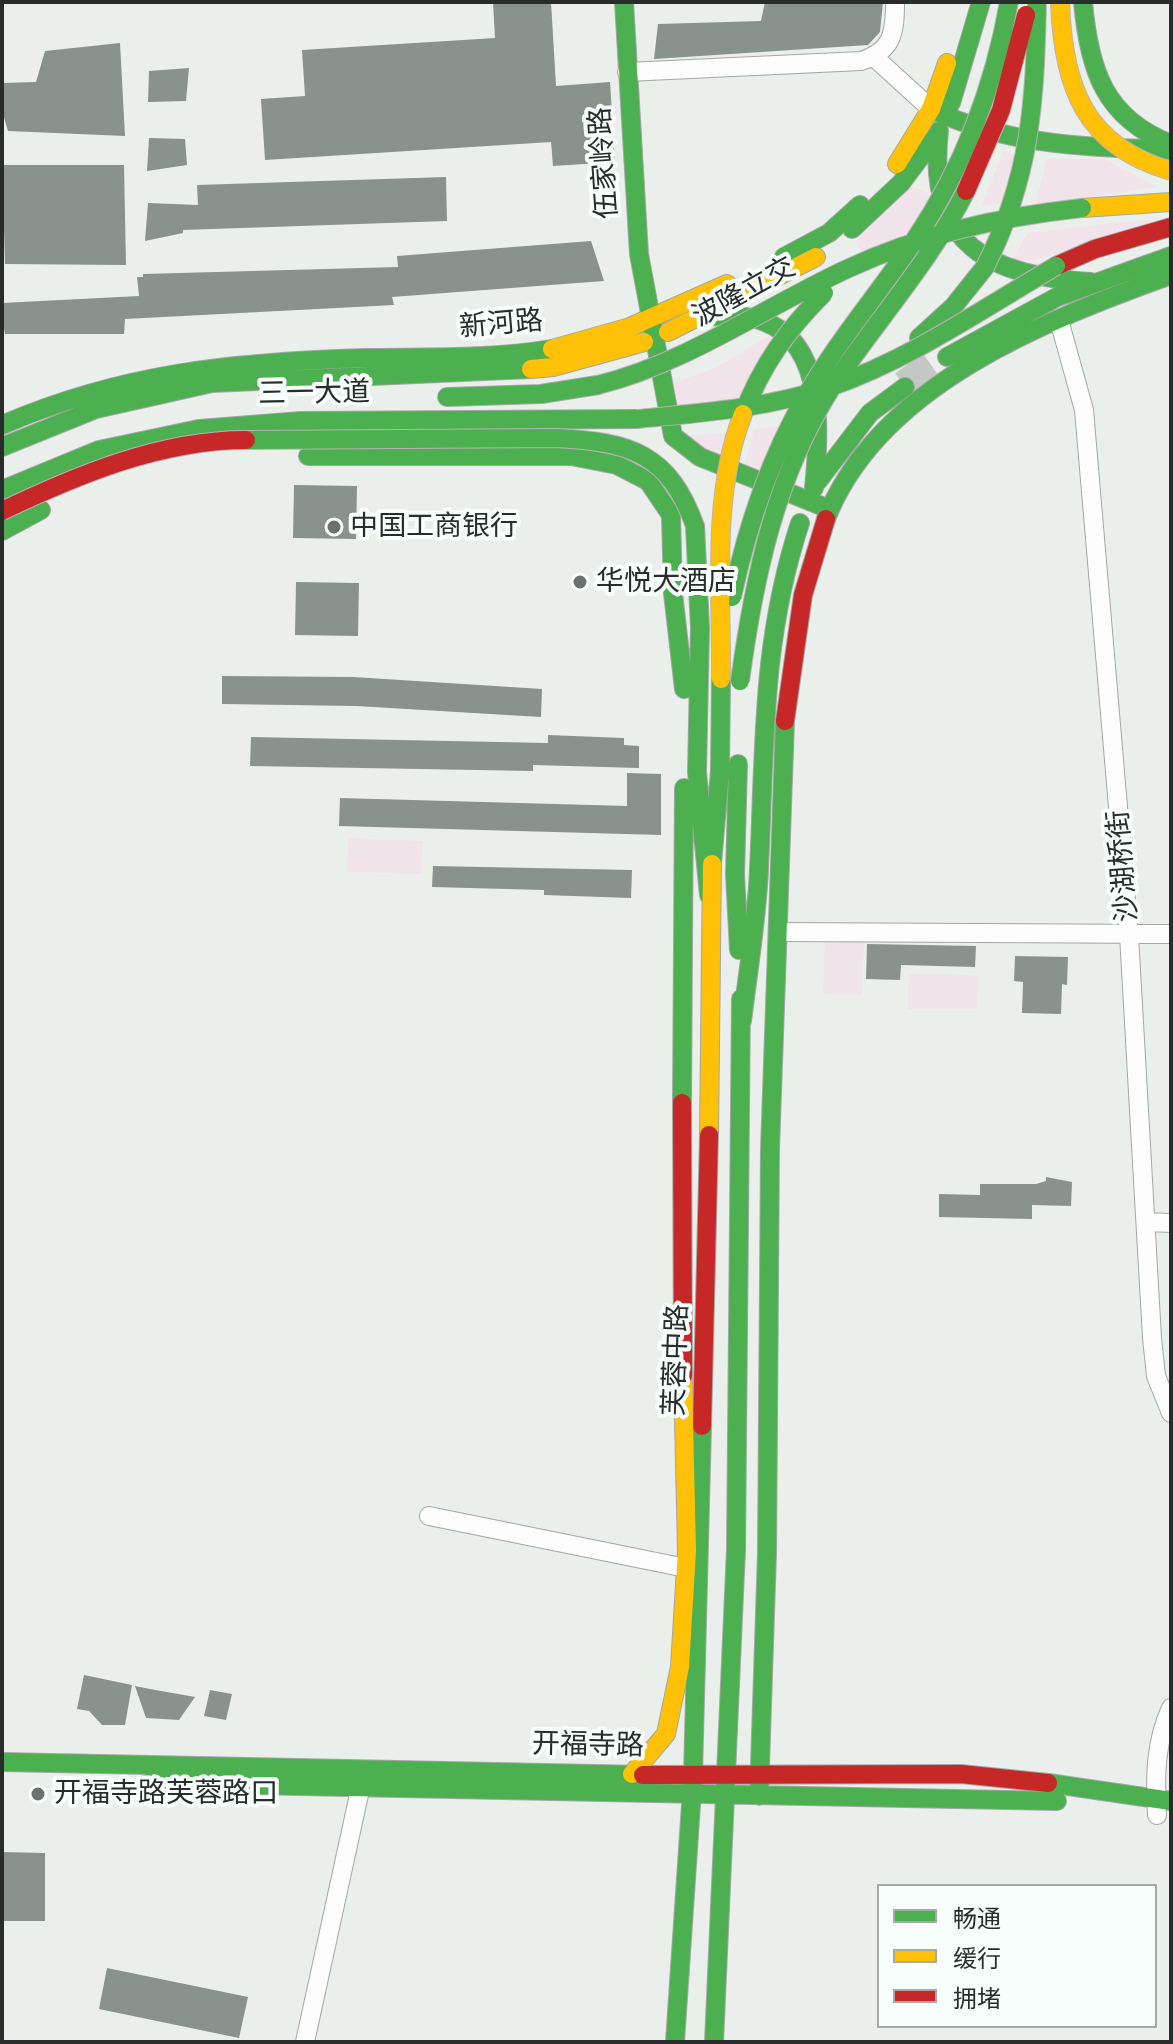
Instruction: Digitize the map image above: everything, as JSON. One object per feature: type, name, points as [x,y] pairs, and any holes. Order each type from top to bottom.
[{"type":"main road","name":"伍家岭路","points":[[624,2],[634,203],[650,319],[670,424],[679,444]]},
{"type":"main road","name":"新河路","points":[[6,421],[87,390],[182,368],[230,363],[511,354],[567,346],[650,319],[829,233],[897,164],[931,109],[964,2]]},
{"type":"main road","points":[[951,103],[981,2]]},
{"type":"main road","points":[[721,679],[741,551],[770,467],[819,373],[929,218],[957,167],[982,109],[998,59],[1009,2]]},
{"type":"main road","points":[[714,2042],[736,1550],[742,1021],[735,874],[740,681],[759,563],[796,456],[819,409],[927,256],[964,194],[1003,109],[1016,65],[1028,2]]},
{"type":"main road","points":[[894,358],[953,307],[985,267],[1018,201],[1032,133],[1037,2]]},
{"type":"main road","points":[[1060,2],[1066,73],[1082,109],[1093,125],[1126,154],[1171,171]]},
{"type":"main road","points":[[1083,2],[1090,61],[1106,95],[1145,132],[1171,147]]},
{"type":"main road","points":[[931,109],[963,125],[1021,140],[1090,147],[1171,147]]},
{"type":"main road","points":[[852,229],[901,183],[939,131],[936,182],[943,203],[969,244],[1003,269],[1046,279],[1091,282]]},
{"type":"main road","name":"波隆立交","points":[[427,397],[541,394],[638,376],[695,352],[814,285],[887,250],[954,227],[1082,208],[1171,202]]},
{"type":"main road","points":[[894,358],[1056,266],[1095,249],[1171,227]]},
{"type":"main road","points":[[721,679],[724,498],[736,424],[761,370],[786,331],[823,293],[887,250]]},
{"type":"main road","points":[[947,357],[1003,325],[1091,282],[1171,256]]},
{"type":"main road","points":[[668,332],[816,257]]},
{"type":"main road","points":[[759,1796],[769,1539],[770,1150],[783,750],[792,638],[829,509],[847,477],[869,448],[919,400],[975,364],[1059,320],[1171,275]]},
{"type":"main road","points":[[698,317],[730,314],[768,324],[804,358],[812,378],[819,420],[814,488],[870,413],[905,387]]},
{"type":"main road","points":[[2,447],[131,399],[214,396],[419,374],[553,367],[644,342]]},
{"type":"main road","name":"三一大道","points":[[2,490],[89,452],[164,432],[231,423],[321,419],[637,419],[775,401],[852,378],[894,358]]},
{"type":"main road","name":"三一大道","points":[[16,462],[85,433],[214,396],[322,397]]},
{"type":"main road","points":[[164,432],[230,440],[597,439],[646,454],[667,470],[681,488],[695,526],[700,628],[697,772]]},
{"type":"main road","points":[[20,440],[85,433]]},
{"type":"main road","points":[[2,511],[40,492],[137,457],[230,440]]},
{"type":"main road","points":[[648,481],[679,444],[700,457],[829,509]]},
{"type":"main road","points":[[40,492],[89,452]]},
{"type":"main road","points":[[2,531],[112,482],[158,468],[215,458],[571,456],[617,465],[648,481],[671,515],[673,593],[697,772],[709,895]]},
{"type":"main road","points":[[742,1021],[759,873],[766,675],[781,586],[800,523]]},
{"type":"main road","points":[[632,1774],[666,1734],[680,1667],[686,1568],[681,1304],[681,963],[686,889],[684,667]]},
{"type":"main road","name":"芙蓉中路","points":[[675,2042],[693,1775],[711,1074],[709,895],[720,771],[721,679]]},
{"type":"main road","name":"开福寺路","points":[[2,1762],[728,1777],[760,1773],[961,1774],[1089,1787],[1164,1808]]},
{"type":"main road","name":"开福寺路","points":[[2,1777],[360,1790],[1027,1797],[1164,1808]]},
{"type":"street","points":[[627,72],[861,61],[874,57],[890,44],[895,24],[895,2]]},
{"type":"street","points":[[874,57],[931,109]]},
{"type":"street","name":"沙湖桥街","points":[[1059,320],[1084,410],[1129,935],[1156,1376],[1171,1413]]},
{"type":"street","points":[[779,932],[1171,934]]},
{"type":"street","points":[[1147,1222],[1171,1223]]},
{"type":"street","points":[[429,1516],[686,1568]]},
{"type":"street","points":[[1164,1808],[1161,1729],[1171,1708]]},
{"type":"street","points":[[305,2042],[360,1790]]},
{"type":"shaded area","points":[[1003,151],[1023,156],[1012,201],[982,206]]},
{"type":"shaded area","points":[[1047,159],[1105,159],[1157,187],[1035,205]]},
{"type":"shaded area","points":[[907,185],[935,196],[915,231],[863,253],[855,242]]},
{"type":"shaded area","points":[[1150,219],[1150,228],[1008,267],[1028,233]]},
{"type":"shaded area","points":[[775,332],[739,404],[671,411],[666,386],[717,367]]},
{"type":"shaded area","points":[[784,426],[761,477],[743,471],[754,429]]},
{"type":"shaded area","points":[[727,433],[721,463],[679,436]]},
{"type":"shaded area","points":[[348,838],[423,841],[421,874],[347,872]]},
{"type":"shaded area","points":[[825,938],[864,939],[862,995],[823,994]]},
{"type":"shaded area","points":[[909,974],[978,975],[977,1009],[908,1009]]},
{"type":"building","points":[[493,2],[551,2],[556,86],[610,82],[615,162],[553,166],[551,142],[265,160],[261,99],[305,96],[302,50],[495,38]]},
{"type":"building","points":[[765,2],[883,2],[880,32],[868,45],[654,59],[658,24],[761,21]]},
{"type":"building","points":[[120,43],[125,136],[8,131],[2,111],[2,83],[36,82],[45,51]]},
{"type":"building","points":[[189,68],[186,101],[148,102],[149,71]]},
{"type":"building","points":[[149,138],[185,139],[187,165],[147,171]]},
{"type":"building","points":[[2,165],[124,165],[126,265],[5,264]]},
{"type":"building","points":[[446,177],[447,221],[183,230],[183,233],[145,241],[148,203],[198,205],[197,185]]},
{"type":"building","points":[[591,241],[604,281],[392,297],[394,305],[125,319],[124,334],[5,334],[2,319],[2,303],[139,296],[137,277],[143,277],[143,274],[398,267],[397,256]]},
{"type":"building","points":[[294,485],[357,486],[356,539],[293,538]]},
{"type":"building","points":[[296,582],[359,583],[358,636],[295,635]]},
{"type":"building","points":[[222,676],[353,677],[542,689],[541,717],[356,706],[222,704]]},
{"type":"building","points":[[548,735],[624,738],[624,745],[639,746],[639,768],[533,765],[533,771],[250,766],[251,737],[548,743]]},
{"type":"building","points":[[627,773],[661,774],[661,835],[339,826],[340,798],[627,806]]},
{"type":"building","points":[[433,866],[632,870],[631,898],[544,895],[544,890],[432,887]]},
{"type":"building","points":[[867,944],[976,946],[975,967],[901,965],[900,980],[866,979]]},
{"type":"building","points":[[1015,956],[1068,957],[1067,985],[1062,984],[1061,1014],[1022,1013],[1023,982],[1014,981]]},
{"type":"building","points":[[1046,1177],[1072,1182],[1071,1206],[1032,1205],[1032,1219],[939,1217],[939,1194],[980,1195],[980,1184],[1036,1184],[1046,1181]]},
{"type":"building","points":[[84,1675],[132,1685],[125,1725],[102,1725],[89,1711],[77,1709]]},
{"type":"building","points":[[135,1686],[195,1697],[179,1720],[146,1718]]},
{"type":"building","points":[[210,1690],[232,1694],[226,1720],[204,1716]]},
{"type":"building","points":[[2,1852],[45,1853],[45,1921],[2,1921]]},
{"type":"building","points":[[107,1968],[248,1997],[239,2038],[99,2009]]},
{"type":"tunnel","points":[[905,387],[947,357]]},
{"type":"traffic: fast","points":[[624,2],[639,254],[673,436],[700,457],[829,509]]},
{"type":"traffic: fast","points":[[951,103],[981,2]]},
{"type":"traffic: fast","points":[[732,597],[761,494],[792,421],[817,377],[916,238],[963,154],[986,95],[1009,2]]},
{"type":"traffic: fast","points":[[985,267],[1012,202],[1028,138],[1037,2]]},
{"type":"traffic: fast","points":[[1083,2],[1090,49],[1104,88],[1130,120],[1171,144]]},
{"type":"traffic: fast","points":[[931,109],[989,131],[1048,142],[1171,150]]},
{"type":"traffic: fast","points":[[939,131],[938,170],[943,202],[955,228],[972,247],[995,262],[1023,272],[1091,282]]},
{"type":"traffic: fast","points":[[852,229],[901,183],[937,135]]},
{"type":"traffic: fast","points":[[740,681],[752,604],[770,529],[812,421],[832,387],[936,242],[966,191]]},
{"type":"traffic: fast","points":[[784,257],[829,233],[860,205]]},
{"type":"traffic: fast","points":[[598,385],[663,363],[816,284],[904,246],[991,222],[1082,208]]},
{"type":"traffic: fast","points":[[947,357],[1057,297],[1171,256]]},
{"type":"traffic: fast","points":[[637,419],[759,405],[830,387],[918,348],[1056,266]]},
{"type":"traffic: fast","points":[[919,338],[953,307],[985,267]]},
{"type":"traffic: fast","points":[[826,519],[851,472],[884,431],[925,395],[971,364],[1021,337],[1072,313],[1171,275]]},
{"type":"traffic: fast","points":[[743,414],[758,380],[777,349],[824,293]]},
{"type":"traffic: fast","points":[[698,317],[757,319],[785,334],[800,350],[815,394],[817,443],[814,488]]},
{"type":"traffic: fast","points":[[2,425],[91,393],[224,367],[316,360],[482,356],[552,349]]},
{"type":"traffic: fast","points":[[2,447],[96,409],[212,383],[531,369]]},
{"type":"traffic: fast","points":[[447,397],[541,394],[598,385]]},
{"type":"traffic: fast","points":[[818,481],[870,413],[905,387]]},
{"type":"traffic: fast","points":[[2,490],[99,450],[199,429],[301,421],[637,419]]},
{"type":"traffic: fast","points":[[246,440],[557,438],[606,443],[644,456],[659,467],[685,501],[695,526]]},
{"type":"traffic: fast","points":[[308,456],[571,456],[617,465],[648,481],[671,515],[673,593],[684,689]]},
{"type":"traffic: fast","points":[[2,531],[41,510]]},
{"type":"traffic: fast","points":[[742,1021],[758,888],[771,652],[787,567],[800,523]]},
{"type":"traffic: fast","points":[[695,526],[700,628],[697,772],[709,895]]},
{"type":"traffic: fast","points":[[712,864],[720,771],[721,679]]},
{"type":"traffic: fast","points":[[759,1796],[767,1553],[770,1149],[785,721]]},
{"type":"traffic: fast","points":[[738,764],[735,874],[739,950]]},
{"type":"traffic: fast","points":[[682,1103],[684,788]]},
{"type":"traffic: fast","points":[[714,2042],[736,1550],[741,999]]},
{"type":"traffic: fast","points":[[675,2042],[693,1775],[702,1426]]},
{"type":"traffic: fast","points":[[2,1762],[643,1775]]},
{"type":"traffic: fast","points":[[148,1783],[1057,1801]]},
{"type":"traffic: fast","points":[[1048,1783],[1171,1801]]},
{"type":"traffic: slow","points":[[1060,2],[1066,60],[1084,109],[1098,129],[1117,146],[1141,160],[1171,171]]},
{"type":"traffic: slow","points":[[897,164],[931,109],[947,63]]},
{"type":"traffic: slow","points":[[1082,208],[1171,202]]},
{"type":"traffic: slow","points":[[668,332],[816,257]]},
{"type":"traffic: slow","points":[[552,349],[630,327],[727,284]]},
{"type":"traffic: slow","points":[[531,369],[553,367],[644,342]]},
{"type":"traffic: slow","points":[[721,679],[722,511],[733,445],[743,414]]},
{"type":"traffic: slow","points":[[709,1135],[712,864]]},
{"type":"traffic: slow","points":[[632,1774],[666,1734],[680,1667],[687,1551],[683,1376]]},
{"type":"traffic: jam","points":[[966,191],[1001,110],[1026,15]]},
{"type":"traffic: jam","points":[[1056,266],[1095,249],[1171,227]]},
{"type":"traffic: jam","points":[[2,511],[120,462],[183,446],[246,440]]},
{"type":"traffic: jam","points":[[785,721],[803,595],[826,519]]},
{"type":"traffic: jam","points":[[682,1103],[683,1376]]},
{"type":"traffic: jam","points":[[702,1426],[709,1135]]},
{"type":"traffic: jam","points":[[643,1775],[961,1774],[1048,1783]]},
{"type":"place","name":"中国工商银行","points":[[334,527]]},
{"type":"place","name":"华悦大酒店","points":[[580,582]]},
{"type":"place","name":"开福寺路芙蓉路口","points":[[38,1794]]}]
